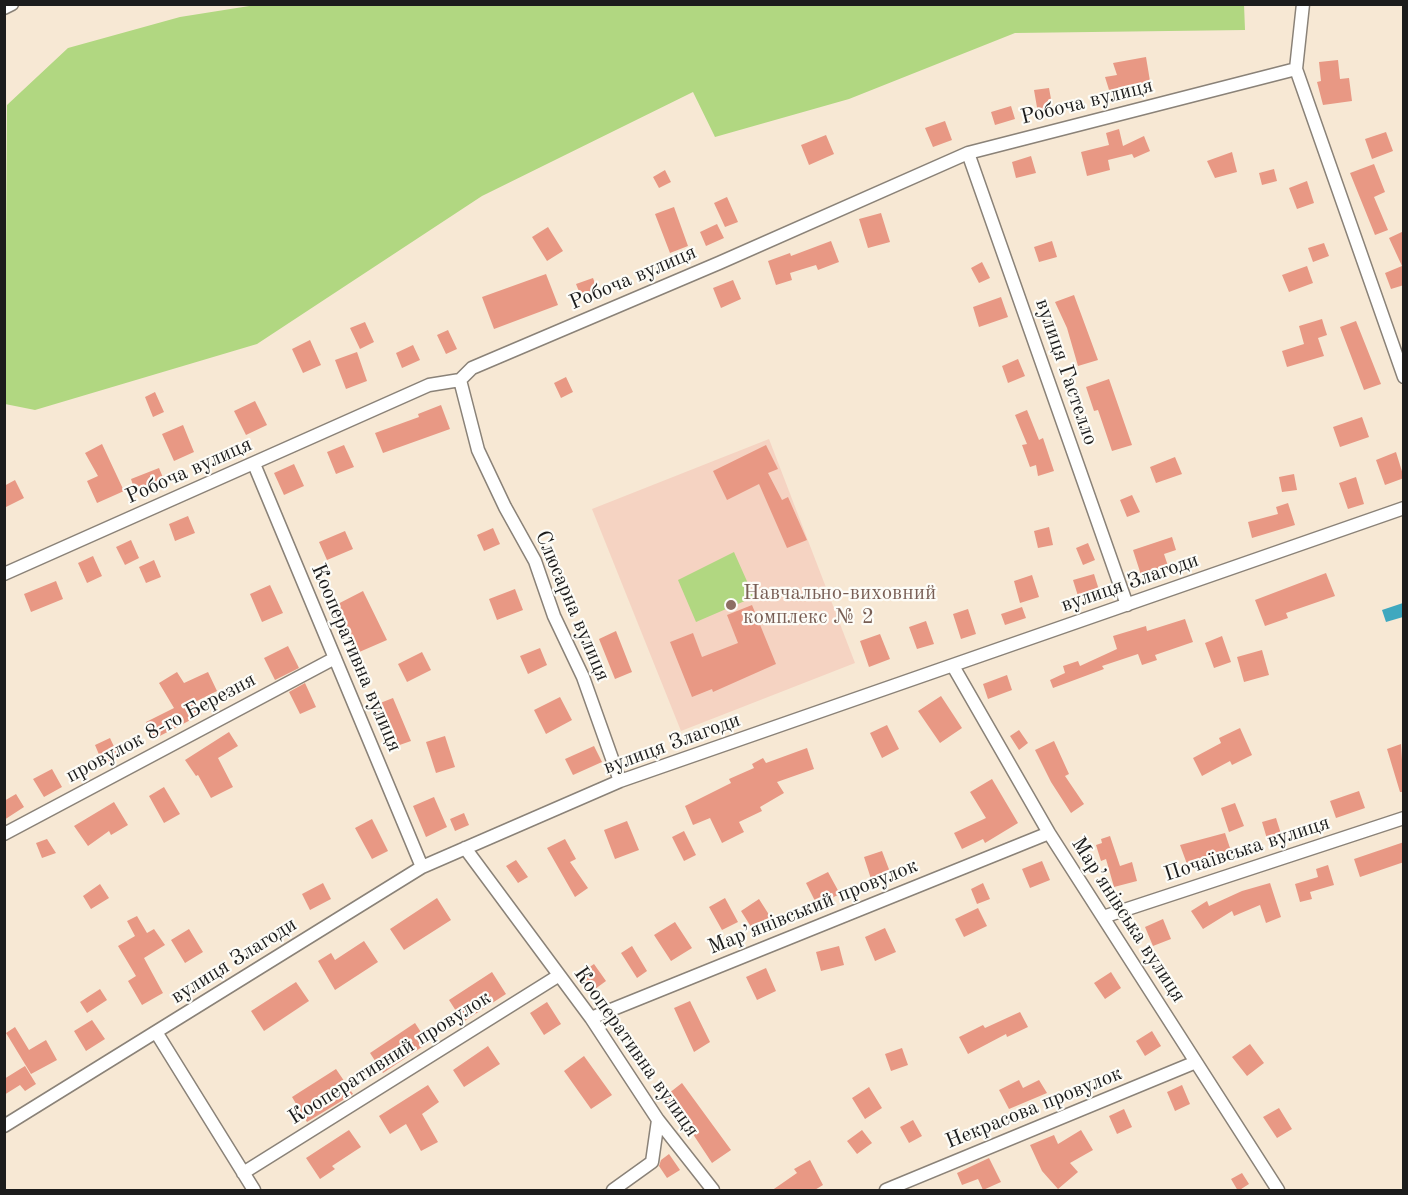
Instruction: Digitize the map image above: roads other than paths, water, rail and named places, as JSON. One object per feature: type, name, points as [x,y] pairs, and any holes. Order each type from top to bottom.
[{"type":"street","points":[[4,8],[12,4]]},
{"type":"street","points":[[1303,4],[1296,69],[1404,377]]},
{"type":"street","name":"Робоча вулиця","points":[[4,574],[429,385],[460,380],[472,368],[719,263],[968,153],[1296,69]]},
{"type":"street","name":"вулиця Гастелло","points":[[968,153],[1127,604]]},
{"type":"street","name":"Слюсарна вулиця","points":[[460,380],[478,450],[535,561],[554,616],[583,677],[620,782]]},
{"type":"street","name":"Кооперативна вулиця","points":[[255,464],[422,867]]},
{"type":"street","name":"вулиця Злагоди","points":[[4,1126],[422,867],[465,848],[620,782],[1404,508]]},
{"type":"street","name":"провулок 8-го Березня","points":[[4,834],[335,658]]},
{"type":"street","name":"Мар’янівська вулиця","points":[[953,666],[1049,833],[1278,1191]]},
{"type":"street","name":"Почаївська вулиця","points":[[1103,917],[1404,818]]},
{"type":"street","name":"Мар’янівський провулок","points":[[591,1018],[1049,833]]},
{"type":"street","name":"Кооперативна вулиця","points":[[465,848],[591,1018],[658,1120],[713,1191]]},
{"type":"street","name":"Кооперативний провулок","points":[[243,1173],[558,976]]},
{"type":"street","points":[[156,1032],[254,1191]]},
{"type":"street","name":"Некрасова провулок","points":[[886,1191],[1196,1062]]},
{"type":"street","points":[[613,1191],[652,1162],[658,1120]]},
{"type":"water","points":[[1403,603],[1403,617],[1386,622],[1382,610]]},
{"type":"place","name":"Навчально-виховний комплекс № 2","points":[[731,605]]}]
